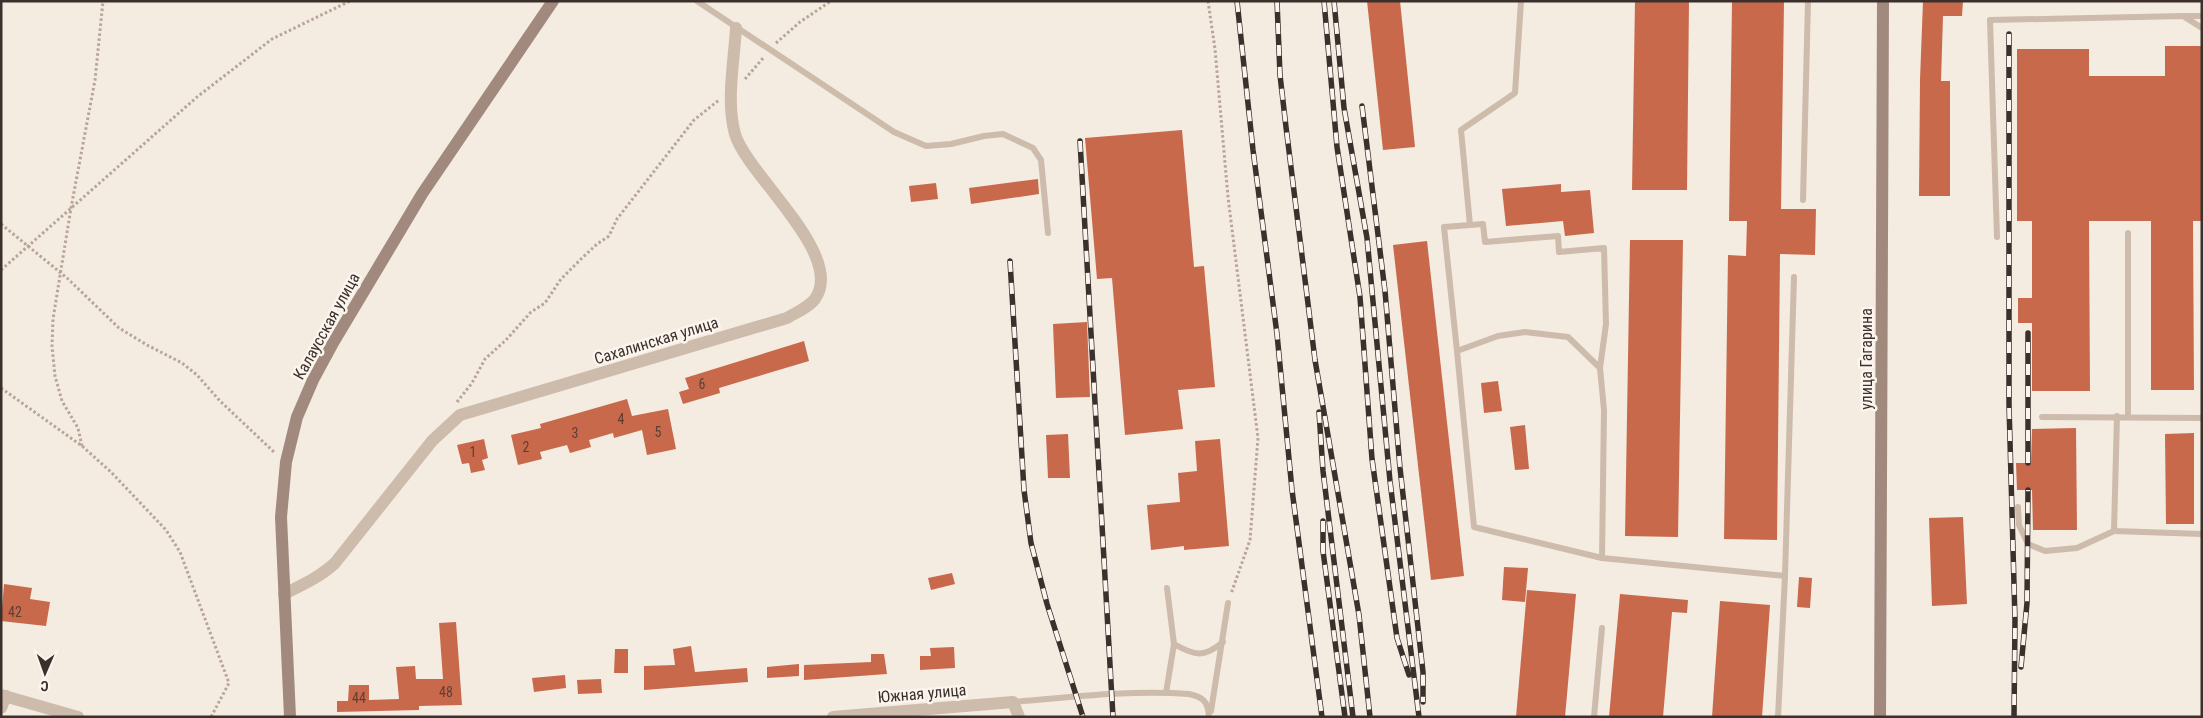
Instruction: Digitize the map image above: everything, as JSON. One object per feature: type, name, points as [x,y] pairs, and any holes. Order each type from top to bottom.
[{"type":"street","name":"Калаусская улица","points":[[290,717],[281,517],[286,462],[297,417],[313,380],[333,343],[422,194],[553,1]]},
{"type":"street","name":"улица Гагарина","points":[[1880,717],[1883,1]]},
{"type":"street","name":"Сахалинская улица","points":[[284,594],[310,582],[327,571],[335,563],[432,441],[447,425],[460,416],[787,318],[808,307],[816,297],[821,284],[816,254],[803,233],[743,151],[736,136],[732,119],[732,92],[736,28]]},
{"type":"street","points":[[1,708],[4,695],[78,717]]},
{"type":"street","name":"Южная улица","points":[[833,717],[1013,702]]},
{"type":"street","points":[[1013,702],[1019,717]]},
{"type":"lane","points":[[697,1],[894,132],[926,146],[951,144],[984,136],[1003,134],[1033,148],[1041,160],[1048,232]]},
{"type":"lane","points":[[1470,225],[1460,130],[1515,93],[1520,1]]},
{"type":"lane","points":[[1803,200],[1808,1]]},
{"type":"lane","points":[[2183,16],[2202,28]]},
{"type":"lane","points":[[1997,237],[1990,20],[2202,16]]},
{"type":"lane","points":[[1602,558],[1604,410],[1600,368],[1606,324],[1604,248],[1559,252],[1558,236],[1485,242],[1482,224],[1444,227],[1474,527],[1602,558],[1786,576]]},
{"type":"lane","points":[[2128,233],[2128,416]]},
{"type":"lane","points":[[1778,717],[1786,576],[1794,277]]},
{"type":"lane","points":[[1457,351],[1498,336],[1525,332],[1568,337],[1600,368]]},
{"type":"lane","points":[[2114,531],[2117,416]]},
{"type":"lane","points":[[2042,417],[2128,416],[2202,418]]},
{"type":"lane","points":[[2018,507],[2019,525],[2028,544],[2045,551],[2076,548],[2114,531],[2202,534]]},
{"type":"lane","points":[[1166,693],[1174,644],[1167,588]]},
{"type":"lane","points":[[1210,717],[1228,603]]},
{"type":"lane","points":[[1594,717],[1602,628]]},
{"type":"lane","points":[[1174,644],[1186,651],[1200,655],[1212,651],[1223,642]]},
{"type":"lane","points":[[1013,702],[1112,693],[1166,693],[1200,696],[1209,706],[1210,717]]},
{"type":"path","points":[[82,446],[78,428],[62,401],[55,376],[52,346],[53,319],[95,80],[103,1]]},
{"type":"path","points":[[1,270],[197,97],[272,39],[350,1]]},
{"type":"path","points":[[456,404],[472,383],[484,359],[506,340],[531,312],[544,303],[562,279],[581,259],[609,236],[617,219],[694,120],[712,104],[732,92],[787,32],[831,1]]},
{"type":"path","points":[[1208,1],[1215,49],[1228,197],[1258,438],[1250,540],[1228,603]]},
{"type":"path","points":[[1,224],[60,273],[120,328],[147,345],[182,363],[197,375],[226,407],[286,462]]},
{"type":"path","points":[[1,388],[82,446],[111,472],[166,530],[180,552],[230,683],[211,717]]},
{"type":"building","points":[[1367,1],[1400,1],[1415,147],[1383,150]]},
{"type":"building","points":[[1635,1],[1689,1],[1687,190],[1632,190]]},
{"type":"building","points":[[1732,1],[1784,1],[1781,209],[1816,209],[1815,255],[1780,254],[1777,540],[1724,539],[1728,255],[1746,256],[1747,221],[1729,221]]},
{"type":"building","points":[[1923,1],[1963,1],[1962,16],[1943,16],[1941,81],[1950,81],[1950,196],[1919,196]]},
{"type":"building","points":[[2165,46],[2202,46],[2202,221],[2193,221],[2194,390],[2151,390],[2151,221],[2089,221],[2090,391],[2032,391],[2032,323],[2018,323],[2018,298],[2032,298],[2032,221],[2017,221],[2017,49],[2089,49],[2089,76],[2165,76]]},
{"type":"building","points":[[1182,130],[1194,267],[1204,266],[1215,387],[1178,390],[1183,429],[1125,435],[1112,278],[1097,279],[1085,138]]},
{"type":"building","points":[[1038,179],[1039,194],[971,204],[969,188]]},
{"type":"building","points":[[936,183],[938,199],[911,202],[909,186]]},
{"type":"building","points":[[1561,184],[1561,192],[1590,190],[1594,233],[1565,236],[1563,221],[1506,226],[1502,189]]},
{"type":"building","points":[[1630,240],[1683,240],[1678,537],[1625,536]]},
{"type":"building","points":[[1427,241],[1464,576],[1431,580],[1393,245]]},
{"type":"building","points":[[1087,322],[1090,397],[1056,398],[1053,324]]},
{"type":"building","points":[[804,341],[809,361],[719,388],[720,393],[683,404],[679,392],[689,389],[685,378]]},
{"type":"building","points":[[1498,381],[1502,411],[1484,413],[1481,383]]},
{"type":"building","points":[[627,399],[632,416],[668,409],[676,449],[647,455],[642,430],[614,438],[613,433],[589,440],[591,447],[570,453],[567,445],[540,452],[542,459],[518,465],[511,435],[541,428],[540,424]]},
{"type":"building","points":[[1525,425],[1529,469],[1515,470],[1510,427]]},
{"type":"building","points":[[2076,428],[2077,530],[2033,530],[2032,490],[2017,490],[2016,463],[2031,463],[2032,429]]},
{"type":"building","points":[[2194,433],[2194,524],[2166,524],[2165,434]]},
{"type":"building","points":[[1068,434],[1070,478],[1048,478],[1046,435]]},
{"type":"building","points":[[484,439],[488,458],[482,460],[485,470],[471,473],[469,463],[462,464],[457,445]]},
{"type":"building","points":[[1220,439],[1229,546],[1184,550],[1184,546],[1151,550],[1147,505],[1180,502],[1178,473],[1197,471],[1195,441]]},
{"type":"building","points":[[1963,517],[1967,604],[1932,606],[1929,518]]},
{"type":"building","points":[[1504,567],[1528,568],[1525,602],[1502,600]]},
{"type":"building","points":[[952,573],[955,584],[931,590],[928,578]]},
{"type":"building","points":[[1799,577],[1812,578],[1810,608],[1797,607]]},
{"type":"building","points":[[4,584],[32,588],[30,599],[50,602],[46,626],[1,621]]},
{"type":"building","points":[[1527,590],[1576,594],[1565,717],[1516,717]]},
{"type":"building","points":[[1620,594],[1688,600],[1687,613],[1672,612],[1663,717],[1609,717]]},
{"type":"building","points":[[1720,601],[1770,605],[1762,717],[1712,717]]},
{"type":"building","points":[[456,622],[462,705],[419,706],[419,710],[337,712],[337,701],[348,701],[349,685],[369,685],[369,700],[399,699],[396,667],[415,666],[416,679],[443,679],[439,623]]},
{"type":"building","points":[[691,646],[695,672],[747,668],[748,682],[644,690],[644,666],[675,665],[673,649]]},
{"type":"building","points":[[954,647],[955,668],[920,670],[920,656],[931,656],[930,648]]},
{"type":"building","points":[[615,649],[628,649],[628,673],[614,673]]},
{"type":"building","points":[[871,654],[884,654],[887,674],[804,680],[804,665],[871,662]]},
{"type":"building","points":[[799,664],[799,676],[767,678],[767,667]]},
{"type":"building","points":[[565,675],[566,688],[534,692],[532,678]]},
{"type":"building","points":[[601,679],[602,693],[578,694],[577,680]]},
{"type":"railway","points":[[1237,1],[1253,150],[1277,334],[1292,490],[1322,717]]},
{"type":"railway","points":[[1277,1],[1280,75],[1315,360],[1359,615],[1370,717]]},
{"type":"railway","points":[[1324,1],[1337,147],[1360,297],[1372,459],[1397,638],[1409,675]]},
{"type":"railway","points":[[1334,1],[1344,108],[1367,238],[1390,481],[1419,717]]},
{"type":"railway","points":[[2009,34],[2009,405],[2015,620],[2014,717]]},
{"type":"railway","points":[[1362,106],[1385,291],[1400,468],[1423,672],[1423,702]]},
{"type":"railway","points":[[1080,141],[1113,717]]},
{"type":"railway","points":[[1010,261],[1024,490],[1031,543],[1047,604],[1083,717]]},
{"type":"railway","points":[[2028,333],[2028,463]]},
{"type":"railway","points":[[1319,412],[1323,471],[1353,717]]},
{"type":"railway","points":[[2021,667],[2027,603],[2028,490]]},
{"type":"railway","points":[[1323,521],[1323,551],[1345,717]]}]
